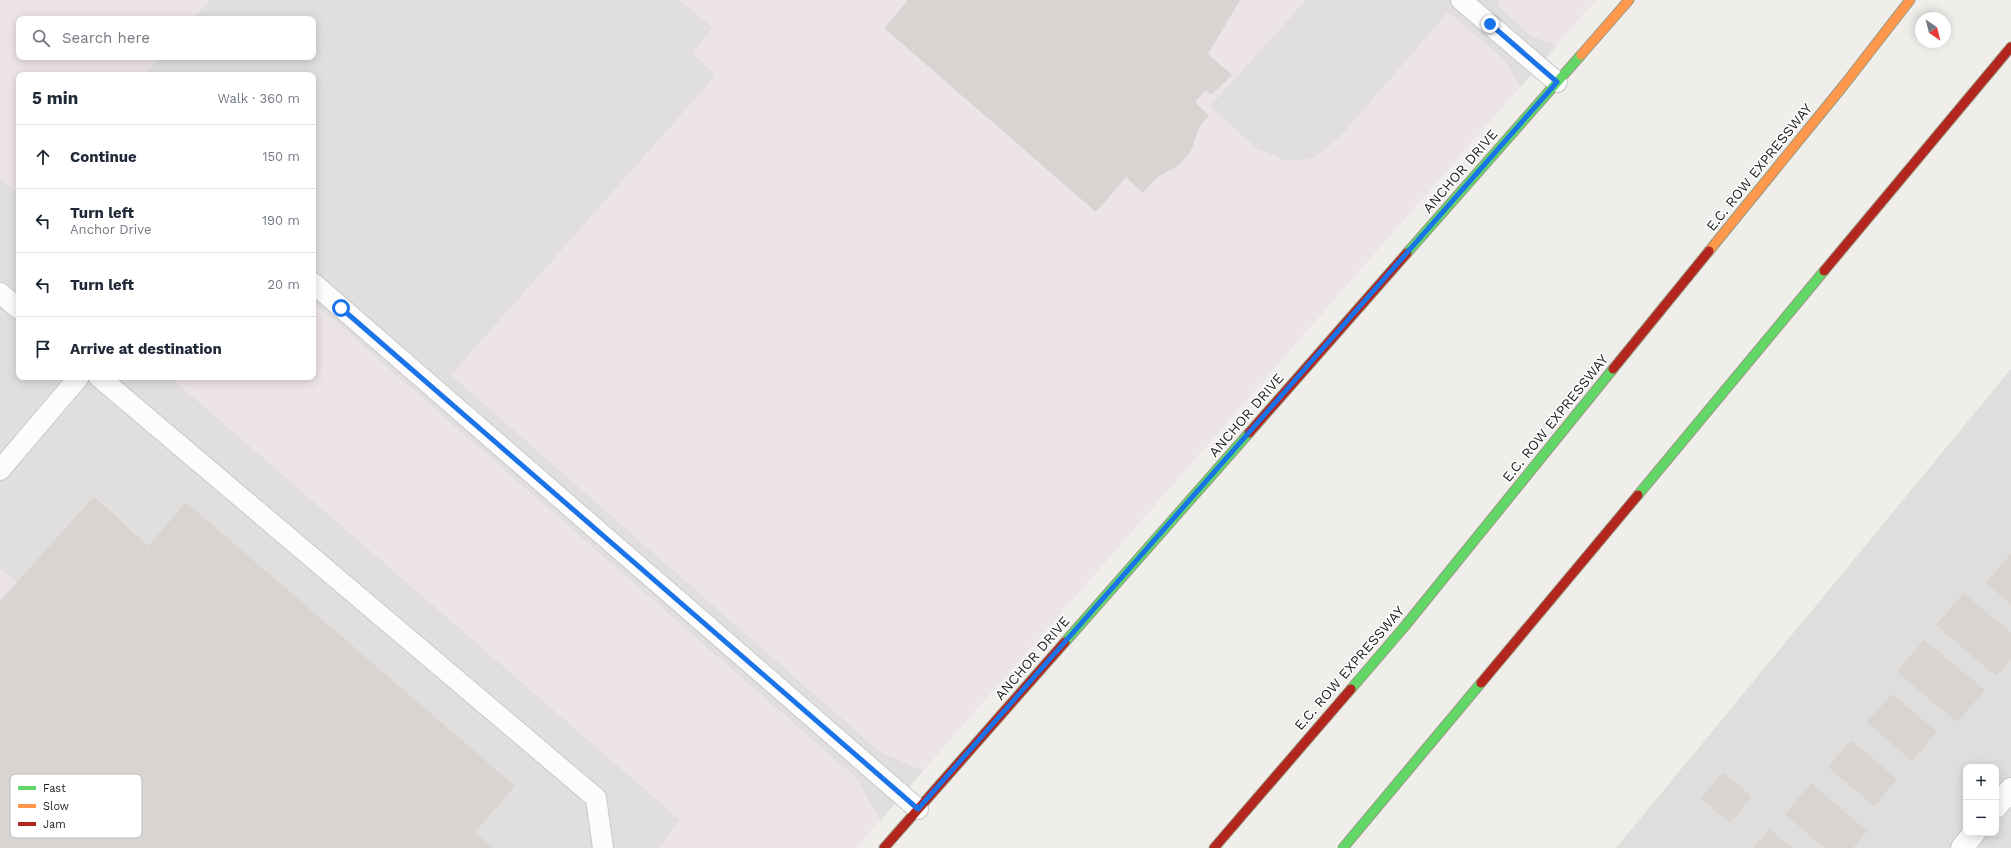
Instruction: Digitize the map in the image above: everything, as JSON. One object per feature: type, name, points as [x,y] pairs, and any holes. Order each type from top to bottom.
[{"type":"main road","name":"ANCHOR DRIVE","points":[[884,848],[1629,0]]},
{"type":"main road","name":"E.C. ROW EXPRESSWAY","points":[[1214,848],[1405,626],[1844,85],[1910,0]]},
{"type":"main road","points":[[1343,848],[2011,48]]},
{"type":"street","points":[[1999,803],[2011,789]]},
{"type":"street","points":[[1962,848],[1972,836]]},
{"type":"lane","points":[[1461,0],[1557,82]]},
{"type":"lane","points":[[316,286],[918,809]]},
{"type":"lane","points":[[0,293],[16,307]]},
{"type":"lane","points":[[0,470],[76,380]]},
{"type":"lane","points":[[103,380],[596,798],[603,848]]},
{"type":"shaded area","points":[[0,0],[1596,0],[856,848],[0,848]]},
{"type":"shaded area","points":[[210,0],[680,0],[713,28],[692,53],[716,75],[451,375],[880,752],[923,771],[881,820],[855,777],[316,305],[316,72],[147,72],[157,60],[316,60],[316,16],[196,16]]},
{"type":"shaded area","points":[[1306,0],[1500,0],[1497,4],[1531,36],[1557,45],[1520,88],[1506,61],[1448,12],[1339,138],[1313,159],[1284,160],[1256,148],[1210,106]]},
{"type":"shaded area","points":[[0,178],[16,192],[16,380],[173,380],[680,820],[659,848],[494,848],[475,832],[515,786],[186,502],[148,546],[94,496],[17,582],[0,569]]},
{"type":"shaded area","points":[[2011,369],[2011,848],[1616,848]]},
{"type":"building","points":[[908,0],[1240,0],[1208,54],[1232,75],[1211,95],[1206,90],[1195,102],[1209,116],[1200,126],[1191,151],[1179,165],[1156,178],[1143,193],[1126,177],[1096,212],[884,28]]},
{"type":"building","points":[[94,496],[148,546],[186,502],[515,786],[475,832],[494,848],[0,848],[0,601]]},
{"type":"building","points":[[2011,554],[2011,604],[1986,583]]},
{"type":"building","points":[[1964,593],[2011,633],[2011,659],[1996,676],[1936,625]]},
{"type":"building","points":[[1924,640],[1985,690],[1957,722],[1897,672]]},
{"type":"building","points":[[1892,694],[1937,732],[1912,761],[1867,722]]},
{"type":"building","points":[[1851,740],[1897,779],[1874,806],[1828,767]]},
{"type":"building","points":[[1723,772],[1752,797],[1730,823],[1701,798]]},
{"type":"building","points":[[1811,783],[1867,831],[1853,848],[1825,848],[1785,814]]},
{"type":"building","points":[[1770,829],[1792,848],[1753,848]]},
{"type":"traffic: fast","points":[[1407,253],[1581,55]]},
{"type":"traffic: fast","points":[[1638,495],[1824,271]]},
{"type":"traffic: fast","points":[[1351,689],[1405,626],[1613,369]]},
{"type":"traffic: fast","points":[[1065,642],[1249,433]]},
{"type":"traffic: fast","points":[[1343,848],[1481,683]]},
{"type":"traffic: slow","points":[[1581,55],[1629,0]]},
{"type":"traffic: slow","points":[[1709,251],[1844,85],[1910,0]]},
{"type":"traffic: jam","points":[[1824,271],[2011,47]]},
{"type":"traffic: jam","points":[[1613,369],[1709,251]]},
{"type":"traffic: jam","points":[[1249,433],[1407,253]]},
{"type":"traffic: jam","points":[[1481,683],[1638,495]]},
{"type":"traffic: jam","points":[[884,848],[1065,642]]},
{"type":"traffic: jam","points":[[1214,848],[1351,689]]},
{"type":"route","points":[[341,308],[918,809],[1557,82],[1490,24]]}]
